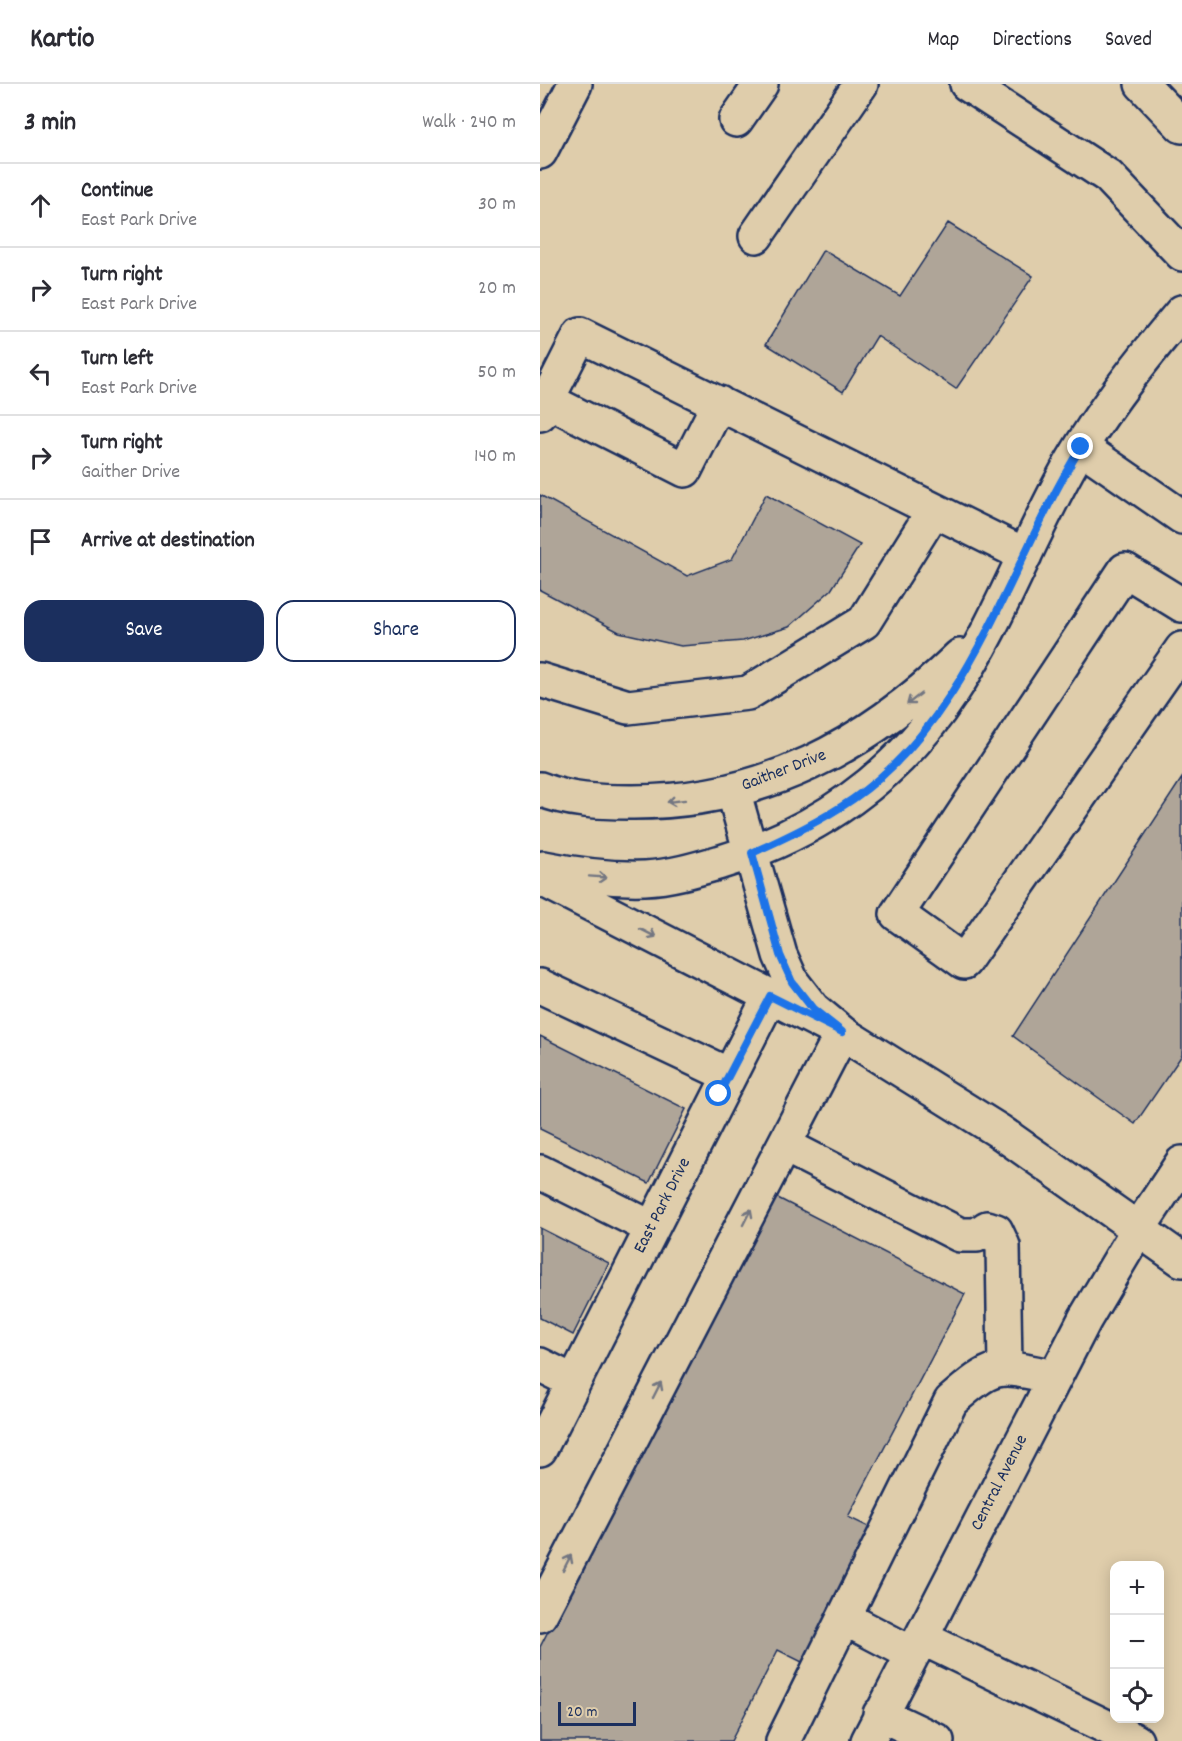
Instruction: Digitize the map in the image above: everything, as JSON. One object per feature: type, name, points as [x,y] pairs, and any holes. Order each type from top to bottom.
[{"type":"street","points":[[540,152],[575,84]]},
{"type":"street","points":[[736,120],[761,84]]},
{"type":"street","points":[[756,236],[861,84]]},
{"type":"street","points":[[967,84],[1108,176],[1182,254]]},
{"type":"street","points":[[1142,84],[1182,126]]},
{"type":"street","name":"Gaither Drive","points":[[540,868],[596,878],[647,878],[695,870],[752,853],[830,814],[879,777],[929,725],[951,694],[987,630],[1081,447],[1126,378],[1182,312]]},
{"type":"street","points":[[719,403],[685,470],[543,407],[580,335],[719,403],[1025,555]]},
{"type":"street","points":[[1081,447],[1182,517]]},
{"type":"street","points":[[540,680],[628,707],[748,693],[864,622],[934,510]]},
{"type":"street","points":[[1182,605],[1125,570],[897,914],[964,962],[1182,650]]},
{"type":"street","name":"Gaither Drive","points":[[540,789],[583,800],[662,802],[754,785],[840,750],[880,725],[919,696],[987,630]]},
{"type":"street","points":[[733,790],[780,955],[792,982],[813,1009],[842,1032]]},
{"type":"street","points":[[540,878],[842,1032],[999,1131],[1182,1260]]},
{"type":"street","points":[[540,986],[729,1076]]},
{"type":"street","name":"East Park Drive","points":[[540,1449],[770,996]]},
{"type":"street","points":[[540,1615],[842,1032]]},
{"type":"street","points":[[784,1145],[960,1235],[976,1235],[987,1228],[996,1231],[1003,1246],[1005,1367]]},
{"type":"street","name":"Central Avenue","points":[[874,1728],[1054,1377],[1138,1228],[1182,1164]]},
{"type":"street","points":[[540,1172],[652,1228]]},
{"type":"street","points":[[540,1365],[574,1382]]},
{"type":"street","points":[[783,1741],[951,1401],[980,1376],[1005,1367],[1054,1377]]},
{"type":"street","points":[[844,1618],[917,1646],[1136,1741]]},
{"type":"street","points":[[874,1728],[937,1741]]},
{"type":"building","points":[[948,223],[1033,276],[956,389],[877,336],[843,392],[766,344],[823,250],[900,296]]},
{"type":"building","points":[[766,494],[860,545],[831,590],[789,627],[743,641],[681,646],[619,632],[540,590],[540,495],[687,576],[732,559]]},
{"type":"building","points":[[1182,778],[1182,1055],[1135,1124],[1013,1036]]},
{"type":"building","points":[[540,1036],[686,1109],[649,1183],[540,1129]]},
{"type":"building","points":[[772,1195],[965,1294],[848,1517],[871,1528],[806,1664],[778,1650],[731,1741],[540,1741],[540,1647]]},
{"type":"building","points":[[540,1228],[609,1263],[573,1335],[540,1318]]},
{"type":"route","points":[[719,1094],[770,996],[842,1032],[813,1009],[792,982],[780,955],[752,853],[807,827],[854,798],[879,777],[929,725],[972,659],[1051,500],[1081,447]]}]
